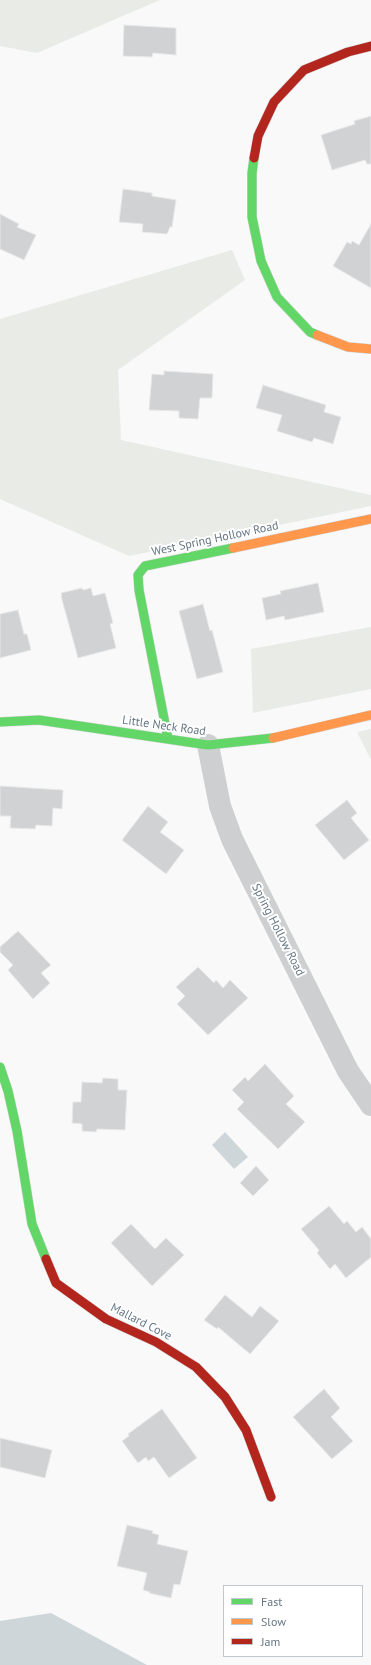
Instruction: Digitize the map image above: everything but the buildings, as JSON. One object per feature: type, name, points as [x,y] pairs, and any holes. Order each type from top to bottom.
[{"type":"street","points":[[371,46],[348,52],[304,70],[274,102],[258,136],[252,172],[252,217],[261,262],[277,297],[310,332],[348,347],[371,349]]},
{"type":"street","name":"West Spring Hollow Road","points":[[168,739],[139,590],[138,575],[145,566],[371,519]]},
{"type":"street","name":"Little Neck Road","points":[[0,722],[39,720],[208,745],[278,737],[371,715]]},
{"type":"street","name":"Spring Hollow Road","points":[[208,745],[220,806],[232,839],[348,1071],[371,1105]]},
{"type":"street","name":"Mallard Cove","points":[[0,1067],[8,1091],[17,1131],[32,1224],[56,1283],[106,1319],[156,1342],[196,1367],[225,1397],[246,1430],[271,1497]]},
{"type":"shaded area","points":[[0,0],[160,0],[37,53],[0,46]]},
{"type":"shaded area","points":[[232,250],[245,280],[118,370],[121,440],[371,495],[371,506],[129,556],[0,499],[0,319]]},
{"type":"shaded area","points":[[371,627],[371,689],[253,713],[251,649]]},
{"type":"shaded area","points":[[371,729],[371,760],[357,732]]},
{"type":"shaded area","points":[[225,1132],[248,1157],[234,1169],[212,1145]]},
{"type":"shaded area","points":[[51,1613],[147,1665],[0,1665],[0,1621]]},
{"type":"traffic: fast","points":[[254,158],[252,173],[252,217],[261,261],[277,297],[310,332],[317,335]]},
{"type":"traffic: fast","points":[[168,739],[139,590],[138,575],[145,566],[233,548]]},
{"type":"traffic: fast","points":[[0,722],[39,720],[208,745],[273,738]]},
{"type":"traffic: fast","points":[[0,1067],[8,1091],[17,1131],[32,1224],[46,1259]]},
{"type":"traffic: slow","points":[[317,335],[348,347],[371,349]]},
{"type":"traffic: slow","points":[[233,548],[371,519]]},
{"type":"traffic: slow","points":[[273,738],[371,715]]},
{"type":"traffic: jam","points":[[254,158],[258,136],[274,102],[304,70],[348,52],[371,46]]},
{"type":"traffic: jam","points":[[46,1259],[56,1283],[106,1319],[156,1342],[196,1367],[225,1397],[246,1430],[271,1497]]}]
